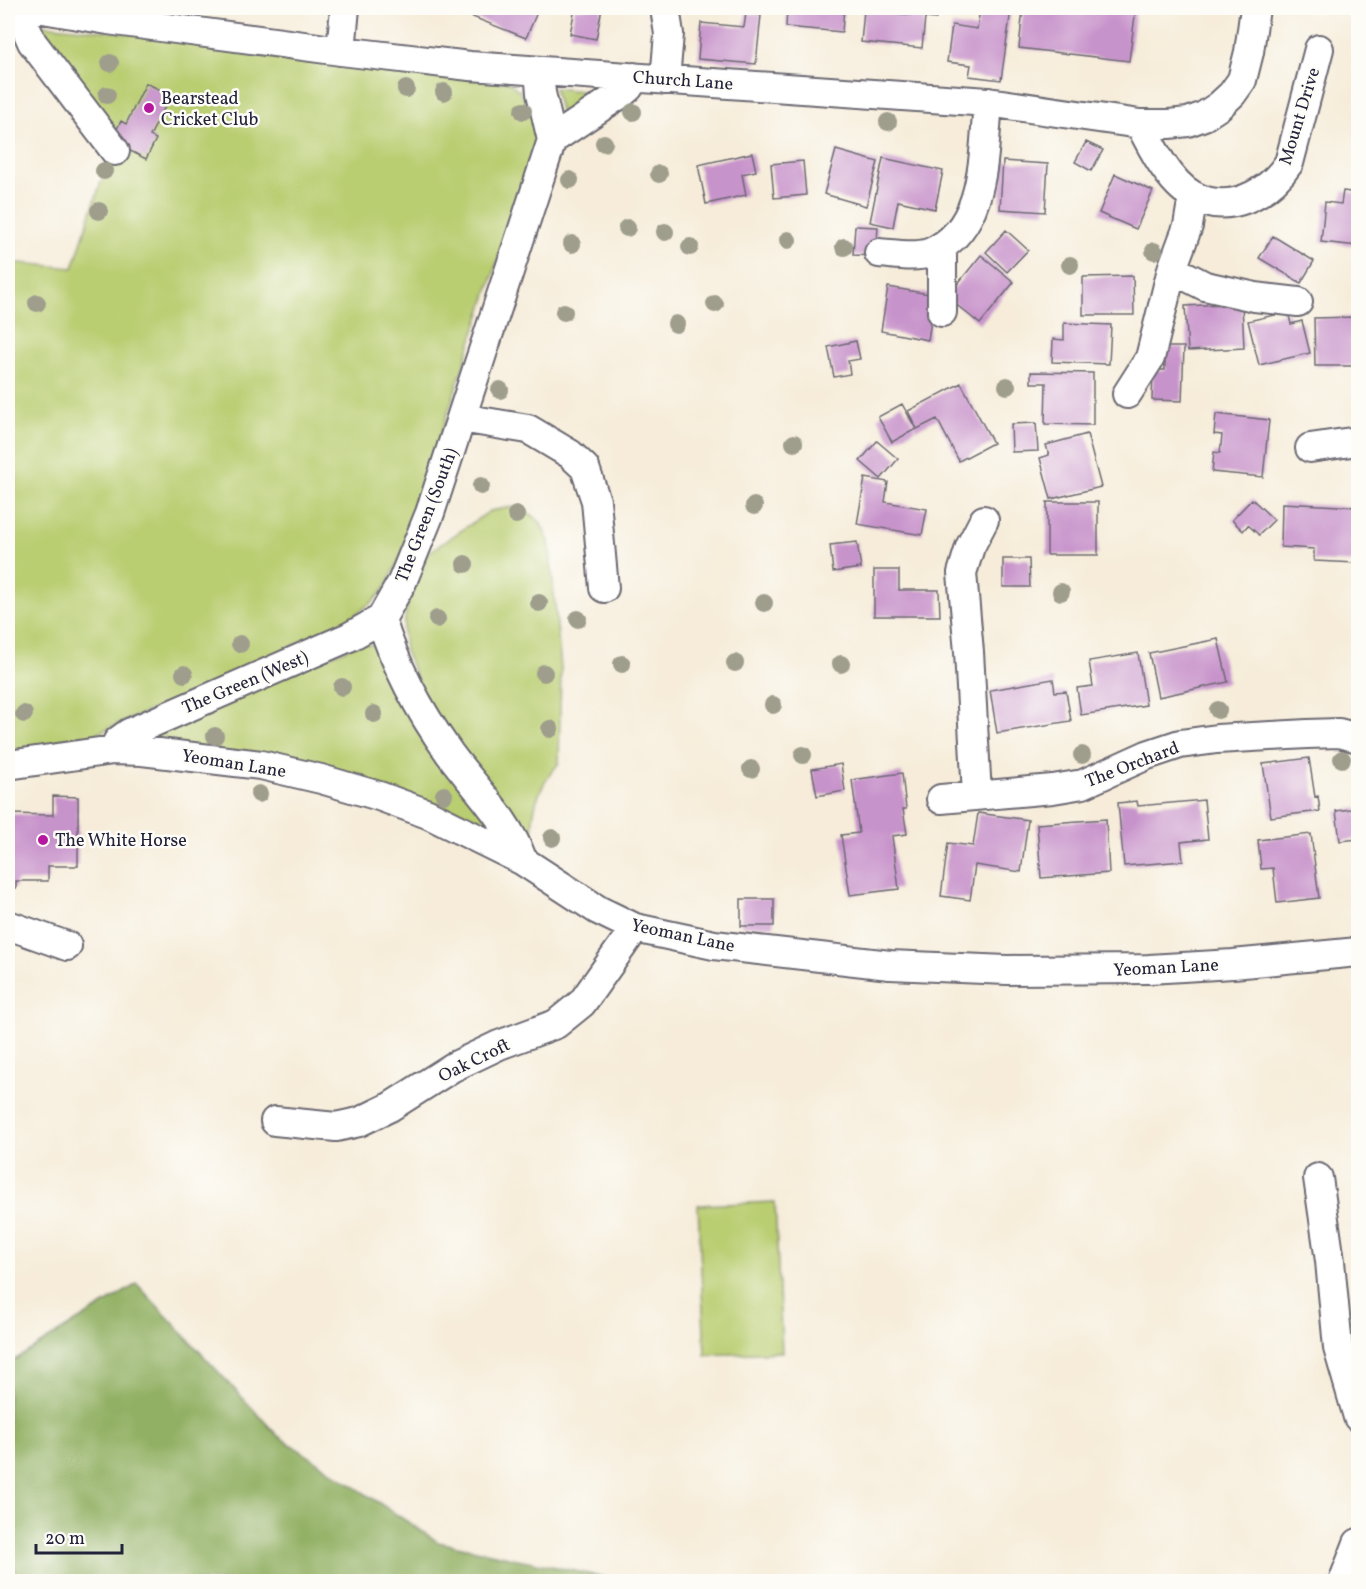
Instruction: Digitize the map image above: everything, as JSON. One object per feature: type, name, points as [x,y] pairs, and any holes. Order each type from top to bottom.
[{"type":"street","points":[[17,8],[32,42],[114,151]]},
{"type":"street","name":"Church Lane","points":[[37,8],[110,14],[341,51],[470,66],[988,102],[1140,124],[1188,122],[1219,106],[1232,94],[1242,80],[1249,52],[1255,8]]},
{"type":"street","points":[[341,51],[345,8]]},
{"type":"street","points":[[665,8],[669,34],[665,80]]},
{"type":"street","name":"Mount Drive","points":[[1193,196],[1212,201],[1243,200],[1256,196],[1280,176],[1288,163],[1319,49]]},
{"type":"street","points":[[539,71],[552,140],[622,93],[629,87],[634,77]]},
{"type":"street","points":[[879,253],[928,254],[942,246],[966,223],[974,209],[982,164],[988,102]]},
{"type":"street","points":[[1127,394],[1150,358],[1172,269],[1188,226],[1193,196],[1182,187],[1158,157],[1140,124]]},
{"type":"street","name":"The Green (South)","points":[[381,619],[402,582],[430,513],[552,140]]},
{"type":"street","points":[[942,246],[942,312]]},
{"type":"street","points":[[1172,269],[1205,286],[1255,297],[1298,303]]},
{"type":"street","points":[[461,418],[528,429],[570,454],[585,468],[596,501],[604,588]]},
{"type":"street","points":[[1310,448],[1359,441]]},
{"type":"street","points":[[977,795],[962,573],[970,547],[984,520]]},
{"type":"street","points":[[381,619],[397,666],[421,711],[450,754],[508,827],[523,861]]},
{"type":"street","name":"The Green (West)","points":[[113,750],[118,741],[129,733],[349,637],[381,619]]},
{"type":"street","name":"The Orchard","points":[[941,799],[1053,789],[1083,784],[1147,755],[1180,744],[1217,739],[1328,733],[1359,738]]},
{"type":"street","name":"Yeoman Lane","points":[[8,765],[113,750],[142,751],[261,765],[321,779],[428,813],[523,861],[598,910],[635,928],[714,945],[891,965],[1081,971],[1180,967],[1311,958],[1359,952]]},
{"type":"street","points":[[8,925],[67,946]]},
{"type":"street","name":"Oak Croft","points":[[275,1121],[336,1127],[359,1122],[390,1107],[453,1067],[499,1045],[556,1024],[582,1003],[635,928]]},
{"type":"street","points":[[1318,1178],[1330,1261],[1338,1348],[1359,1417]]},
{"type":"street","points":[[1343,1581],[1359,1543]]},
{"type":"green space","points":[[33,24],[207,41],[509,82],[528,103],[534,120],[536,138],[535,148],[400,558],[384,590],[371,603],[346,621],[217,682],[81,740],[8,752],[8,262],[73,268],[109,157]]},
{"type":"green space","points":[[554,88],[600,93],[565,128]]},
{"type":"green space","points":[[512,507],[532,515],[540,522],[549,541],[561,668],[559,763],[545,782],[536,802],[533,823],[534,847],[431,713],[405,651],[403,630],[410,590],[428,553],[490,511]]},
{"type":"green space","points":[[361,643],[374,645],[380,651],[491,825],[486,830],[149,741],[146,735]]},
{"type":"green space","points":[[775,1202],[782,1352],[705,1355],[698,1205]]},
{"type":"green space","points":[[137,1284],[278,1436],[438,1542],[622,1581],[18,1581],[8,1548],[8,1364]]},
{"type":"building","points":[[450,8],[533,8],[538,10],[526,38]]},
{"type":"building","points":[[575,8],[602,8],[596,39],[570,34]]},
{"type":"building","points":[[787,8],[844,8],[842,32],[786,27]]},
{"type":"building","points":[[912,8],[937,8],[936,19],[925,18],[922,48],[861,42],[864,10],[911,15]]},
{"type":"building","points":[[980,8],[1011,10],[1001,80],[969,76],[971,65],[947,62],[952,25],[977,29]]},
{"type":"building","points":[[1023,8],[1136,8],[1129,61],[1019,48]]},
{"type":"building","points":[[746,13],[761,15],[756,64],[698,59],[701,23],[744,27]]},
{"type":"building","name":"Bearstead Cricket Club","points":[[146,83],[171,95],[150,136],[156,139],[146,159],[111,141],[121,121],[126,124]]},
{"type":"building","points":[[1356,109],[1358,109],[1358,136],[1355,135]]},
{"type":"building","points":[[1086,142],[1103,150],[1091,171],[1075,162]]},
{"type":"building","points":[[836,150],[878,162],[866,206],[824,194]]},
{"type":"building","points":[[752,153],[756,171],[742,174],[746,195],[706,204],[698,165]]},
{"type":"building","points":[[883,158],[943,171],[935,209],[898,201],[893,227],[870,222]]},
{"type":"building","points":[[803,161],[806,195],[774,198],[771,164]]},
{"type":"building","points":[[1003,161],[1048,164],[1045,212],[1000,209]]},
{"type":"building","points":[[1115,174],[1153,191],[1136,229],[1099,213]]},
{"type":"building","points":[[1343,191],[1358,193],[1358,246],[1321,242],[1325,202],[1341,204]]},
{"type":"building","points":[[855,226],[878,227],[876,256],[853,255]]},
{"type":"building","points":[[1006,230],[1028,250],[1007,272],[986,252]]},
{"type":"building","points":[[1273,236],[1314,261],[1301,283],[1259,258]]},
{"type":"building","points":[[981,255],[1014,282],[980,324],[947,297]]},
{"type":"building","points":[[1133,276],[1134,315],[1083,315],[1083,277]]},
{"type":"building","points":[[888,287],[935,295],[928,340],[881,331]]},
{"type":"building","points":[[1242,303],[1244,348],[1188,351],[1185,306]]},
{"type":"building","points":[[1288,312],[1291,324],[1302,321],[1310,353],[1259,365],[1248,321]]},
{"type":"building","points":[[1358,317],[1358,366],[1315,366],[1314,318]]},
{"type":"building","points":[[1064,323],[1111,325],[1109,364],[1052,362],[1053,339],[1064,340]]},
{"type":"building","points":[[856,341],[860,359],[848,361],[850,374],[834,377],[828,347]]},
{"type":"building","points":[[1165,347],[1184,347],[1182,401],[1152,400],[1153,370],[1165,370]]},
{"type":"building","points":[[1031,372],[1093,373],[1093,425],[1045,424],[1046,383],[1031,383]]},
{"type":"building","points":[[961,383],[993,443],[959,461],[937,419],[917,429],[908,411]]},
{"type":"building","points":[[902,404],[916,429],[892,442],[878,417]]},
{"type":"building","points":[[1216,414],[1269,420],[1263,477],[1212,472],[1214,452],[1220,453],[1222,435],[1214,434]]},
{"type":"building","points":[[1036,423],[1038,451],[1012,452],[1011,424]]},
{"type":"building","points":[[1087,434],[1101,487],[1051,499],[1040,458],[1049,455],[1046,445]]},
{"type":"building","points":[[877,441],[898,459],[881,479],[860,461]]},
{"type":"building","points":[[865,478],[888,482],[885,502],[927,509],[922,535],[857,524]]},
{"type":"building","points":[[1252,499],[1274,520],[1259,535],[1248,525],[1243,531],[1232,520]]},
{"type":"building","points":[[1047,502],[1098,502],[1098,555],[1047,555]]},
{"type":"building","points":[[1282,503],[1358,507],[1357,563],[1314,561],[1314,549],[1281,547]]},
{"type":"building","points":[[857,542],[861,568],[833,572],[830,545]]},
{"type":"building","points":[[1003,559],[1029,559],[1030,587],[1003,587]]},
{"type":"building","points":[[874,570],[899,570],[899,590],[939,590],[940,616],[874,616]]},
{"type":"building","points":[[1218,639],[1228,682],[1158,697],[1149,653]]},
{"type":"building","points":[[1138,653],[1146,705],[1081,715],[1077,688],[1093,686],[1089,661]]},
{"type":"building","points":[[1053,679],[1055,692],[1066,691],[1071,721],[997,733],[990,690]]},
{"type":"building","points":[[1309,758],[1315,797],[1318,796],[1320,811],[1271,817],[1263,764]]},
{"type":"building","points":[[841,764],[845,791],[817,796],[812,769]]},
{"type":"building","points":[[902,773],[906,809],[903,809],[907,834],[892,836],[899,889],[850,895],[841,835],[859,833],[852,780]]},
{"type":"building","name":"The White Horse","points":[[53,796],[78,797],[78,866],[48,866],[48,881],[16,881],[16,888],[8,888],[8,814],[53,815]]},
{"type":"building","points":[[1204,800],[1208,839],[1181,842],[1183,861],[1124,866],[1118,803],[1137,801],[1138,806]]},
{"type":"building","points":[[1358,808],[1358,839],[1340,841],[1336,811]]},
{"type":"building","points":[[978,813],[1028,820],[1021,872],[975,865],[970,900],[941,896],[948,843],[973,846]]},
{"type":"building","points":[[1106,819],[1109,873],[1041,878],[1037,824]]},
{"type":"building","points":[[1311,834],[1319,898],[1277,903],[1273,868],[1261,869],[1258,840]]},
{"type":"building","points":[[741,899],[774,899],[774,926],[741,926]]},
{"type":"place","name":"Bearstead Cricket Club","points":[[149,108]]},
{"type":"place","name":"The White Horse","points":[[43,840]]}]
